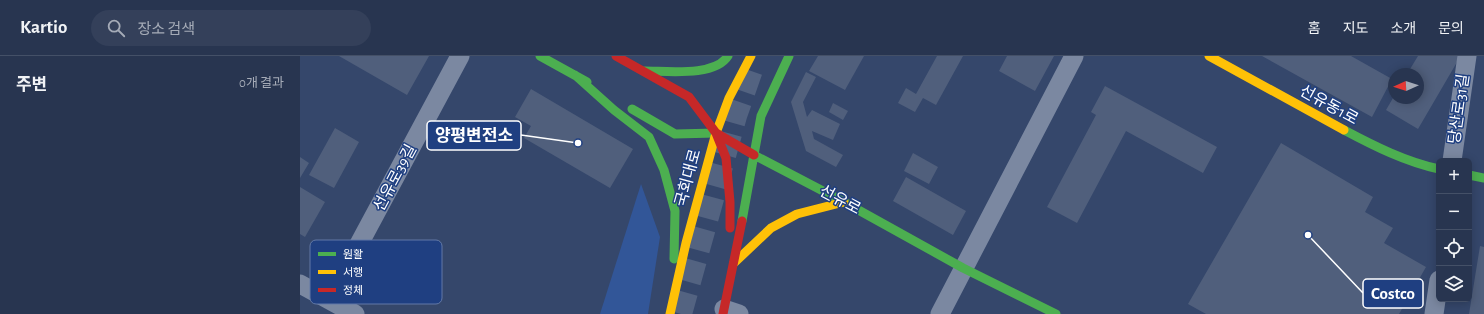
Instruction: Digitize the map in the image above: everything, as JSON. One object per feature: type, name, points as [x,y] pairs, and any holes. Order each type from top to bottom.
[{"type":"main road","points":[[540,56],[675,134],[716,133],[726,158],[730,202],[728,308]]},
{"type":"main road","name":"선유로","points":[[616,56],[689,97],[716,133],[963,268],[1056,314]]},
{"type":"main road","points":[[642,71],[683,71],[712,68],[722,64],[728,56]]},
{"type":"main road","points":[[728,308],[734,263],[761,116],[789,56]]},
{"type":"main road","name":"선유동1로","points":[[1209,56],[1363,140],[1419,165],[1436,168]]},
{"type":"main road","points":[[751,57],[750,68],[752,71]]},
{"type":"main road","name":"국회대로","points":[[670,314],[686,243],[716,133],[729,98],[751,57]]},
{"type":"main road","points":[[764,81],[772,80],[781,72]]},
{"type":"main road","points":[[575,75],[614,110],[649,137],[664,170],[675,211],[673,301]]},
{"type":"main road","points":[[1472,176],[1484,178]]},
{"type":"main road","points":[[734,263],[771,228],[797,214],[844,202]]},
{"type":"street","name":"선유로39길","points":[[361,240],[460,56]]},
{"type":"street","points":[[940,314],[1074,56]]},
{"type":"street","name":"당산로31길","points":[[1452,158],[1467,56]]},
{"type":"street","points":[[300,284],[310,290]]},
{"type":"street","points":[[1434,314],[1436,300]]},
{"type":"street","points":[[336,304],[354,314]]},
{"type":"shaded area","points":[[641,184],[660,237],[648,314],[600,314]]},
{"type":"building","points":[[339,56],[429,56],[407,95]]},
{"type":"building","points":[[818,56],[864,56],[845,90],[809,71]]},
{"type":"building","points":[[937,56],[963,56],[936,105],[923,98],[915,112],[898,103],[906,88],[916,94]]},
{"type":"building","points":[[1007,56],[1054,56],[1035,91],[999,71]]},
{"type":"building","points":[[1262,56],[1351,56],[1388,77],[1388,87],[1372,117]]},
{"type":"building","points":[[1418,56],[1460,57],[1418,129],[1386,110],[1390,104],[1424,104],[1424,68],[1411,68]]},
{"type":"building","points":[[806,72],[816,77],[803,102],[807,117],[812,110],[840,124],[833,140],[812,131],[814,139],[843,155],[836,167],[806,151],[791,102]]},
{"type":"building","points":[[1105,86],[1217,147],[1203,173],[1126,131],[1077,223],[1047,207],[1096,115],[1091,112]]},
{"type":"building","points":[[531,89],[633,149],[610,188],[524,138],[531,126],[515,117]]},
{"type":"building","points":[[833,103],[848,111],[843,120],[829,112]]},
{"type":"building","points":[[335,128],[359,142],[334,188],[309,175]]},
{"type":"building","points":[[1281,143],[1373,197],[1365,212],[1393,228],[1384,243],[1426,267],[1399,314],[1206,314],[1188,304]]},
{"type":"building","points":[[913,153],[938,167],[929,184],[904,171]]},
{"type":"building","points":[[300,157],[309,163],[300,178]]},
{"type":"building","points":[[906,177],[966,211],[953,235],[893,201]]},
{"type":"building","points":[[300,187],[325,202],[305,237],[300,234]]},
{"type":"building","points":[[1480,246],[1484,247],[1484,314],[1469,314]]},
{"type":"tunnel","points":[[681,314],[736,116],[753,67]]},
{"type":"traffic: fast","points":[[540,56],[587,82]]},
{"type":"traffic: fast","points":[[645,71],[678,72],[702,70],[722,63],[728,56]]},
{"type":"traffic: fast","points":[[742,221],[761,116],[789,56]]},
{"type":"traffic: fast","points":[[575,75],[614,110],[649,137],[664,170],[675,211],[674,259]]},
{"type":"traffic: fast","points":[[632,109],[675,134],[716,133]]},
{"type":"traffic: fast","points":[[1344,130],[1402,158],[1436,168]]},
{"type":"traffic: fast","points":[[754,155],[844,202],[963,268],[1056,314]]},
{"type":"traffic: fast","points":[[1472,176],[1484,178]]},
{"type":"traffic: slow","points":[[670,314],[686,243],[716,133],[729,98],[751,56]]},
{"type":"traffic: slow","points":[[1209,56],[1344,130]]},
{"type":"traffic: slow","points":[[734,263],[771,228],[797,214],[844,202]]},
{"type":"traffic: jam","points":[[616,56],[689,97],[716,133],[754,155]]},
{"type":"traffic: jam","points":[[716,133],[726,158],[730,202],[730,228]]},
{"type":"traffic: jam","points":[[723,314],[742,221]]},
{"type":"place","name":"양평변전소","points":[[578,143]]},
{"type":"place","name":"Costco","points":[[1308,235]]}]
